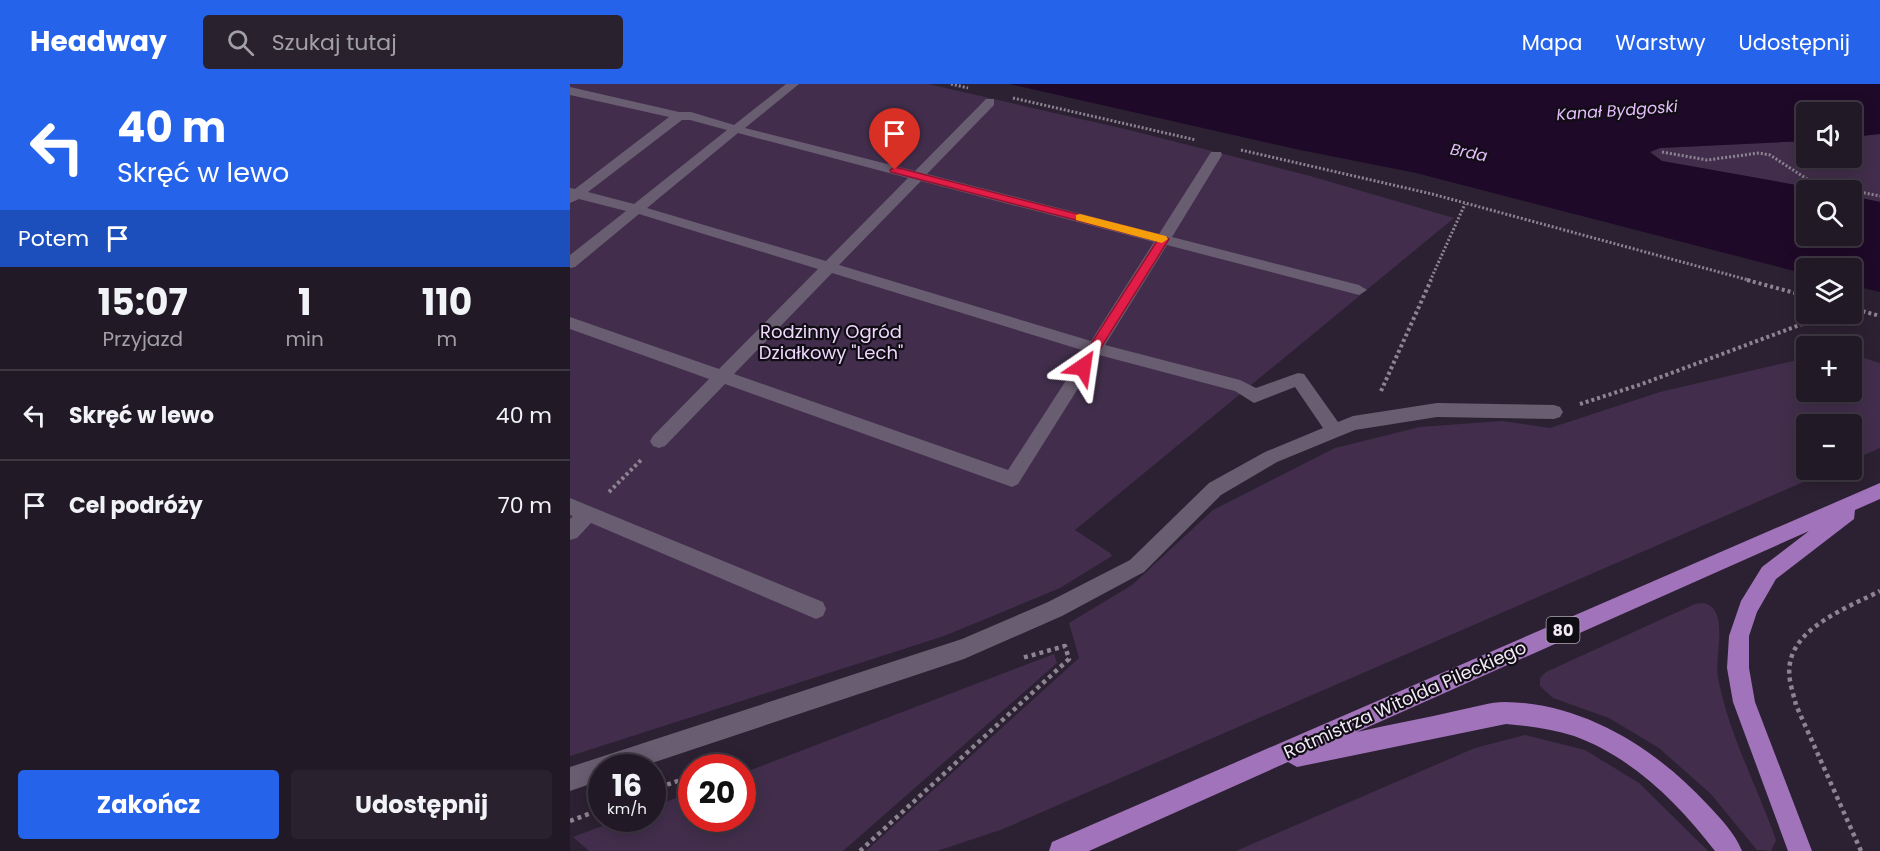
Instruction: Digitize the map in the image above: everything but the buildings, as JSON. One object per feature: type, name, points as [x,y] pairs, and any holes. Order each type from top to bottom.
[{"type":"main road","name":"Rotmistrza Witolda Pileckiego","points":[[1061,851],[1874,493]]},
{"type":"main road","points":[[1800,851],[1744,702],[1737,668],[1739,636],[1748,608],[1769,573],[1874,493]]},
{"type":"main road","points":[[1257,765],[1505,713],[1557,719],[1600,735],[1635,756],[1670,783],[1704,816],[1730,851]]},
{"type":"lane","points":[[570,262],[793,84]]},
{"type":"lane","points":[[570,90],[679,116],[691,116],[1359,290]]},
{"type":"lane","points":[[659,441],[990,102]]},
{"type":"lane","points":[[572,195],[679,116]]},
{"type":"lane","points":[[570,323],[1012,480],[1216,155]]},
{"type":"lane","points":[[572,195],[636,210],[1095,348],[1240,386],[1254,396],[1298,379],[1335,431]]},
{"type":"lane","points":[[645,754],[964,649],[1055,609],[1137,566],[1215,489],[1271,457],[1353,423],[1437,410],[1554,412]]},
{"type":"lane","points":[[570,532],[579,510],[816,609]]},
{"type":"lane","points":[[570,779],[588,773]]},
{"type":"path","points":[[951,84],[974,89]]},
{"type":"path","points":[[1008,97],[1203,141]]},
{"type":"path","points":[[1238,149],[1432,194],[1796,293]]},
{"type":"path","points":[[1662,152],[1707,160],[1759,153],[1770,155],[1816,182],[1880,196]]},
{"type":"path","points":[[1366,421],[1422,303],[1465,204]]},
{"type":"path","points":[[1862,311],[1880,316]]},
{"type":"path","points":[[1554,412],[1642,384],[1802,324]]},
{"type":"path","points":[[579,510],[659,441]]},
{"type":"path","points":[[1861,851],[1796,705],[1790,683],[1791,659],[1803,639],[1817,626],[1880,591]]},
{"type":"path","points":[[860,851],[1068,658],[1065,646],[1013,661]]},
{"type":"path","points":[[570,821],[588,814]]},
{"type":"green space","name":"Rodzinny Ogród Działkowy \"Lech\"","points":[[570,84],[928,84],[1129,130],[1310,176],[1454,218],[1075,530],[1112,556],[1060,588],[944,636],[570,756]]},
{"type":"green space","points":[[1880,134],[1880,202],[1862,198],[1862,180],[1796,180],[1796,185],[1662,161],[1650,152],[1660,148],[1796,141],[1796,168],[1862,168],[1862,136]]},
{"type":"green space","points":[[1862,357],[1880,363],[1880,448],[1862,456],[1862,414],[1796,414],[1796,480],[1808,480],[1003,829],[937,851],[866,851],[1079,658],[1069,623],[1132,585],[1213,510],[1335,448],[1420,427],[1502,421],[1550,428],[1660,392],[1796,360],[1796,402],[1862,402]]},
{"type":"green space","points":[[1704,603],[1712,607],[1717,615],[1719,624],[1718,678],[1736,740],[1776,840],[1771,851],[1757,850],[1711,794],[1659,748],[1609,718],[1553,698],[1540,686],[1540,678],[1546,672],[1695,604]]},
{"type":"green space","points":[[1054,654],[1057,663],[843,851],[589,851],[573,837],[588,831],[666,832],[666,802],[678,797],[678,832],[756,832],[756,768]]},
{"type":"green space","points":[[1525,735],[1585,750],[1639,783],[1708,851],[1236,851],[1475,748]]},
{"type":"water","points":[[1009,84],[1880,84],[1880,134],[1862,136],[1862,102],[1796,102],[1796,141],[1660,148],[1650,152],[1662,161],[1796,185],[1796,246],[1862,246],[1862,198],[1880,202],[1880,292],[1862,288],[1862,258],[1796,258],[1796,271],[1416,173],[1300,150]]},
{"type":"slow traffic","points":[[1080,218],[1162,239]]},
{"type":"route","points":[[895,170],[1163,239],[1083,367]]},
{"type":"water label","name":"Kanał Bydgoski","points":[[1617,110]]},
{"type":"water label","name":"Brda","points":[[1469,152]]}]
